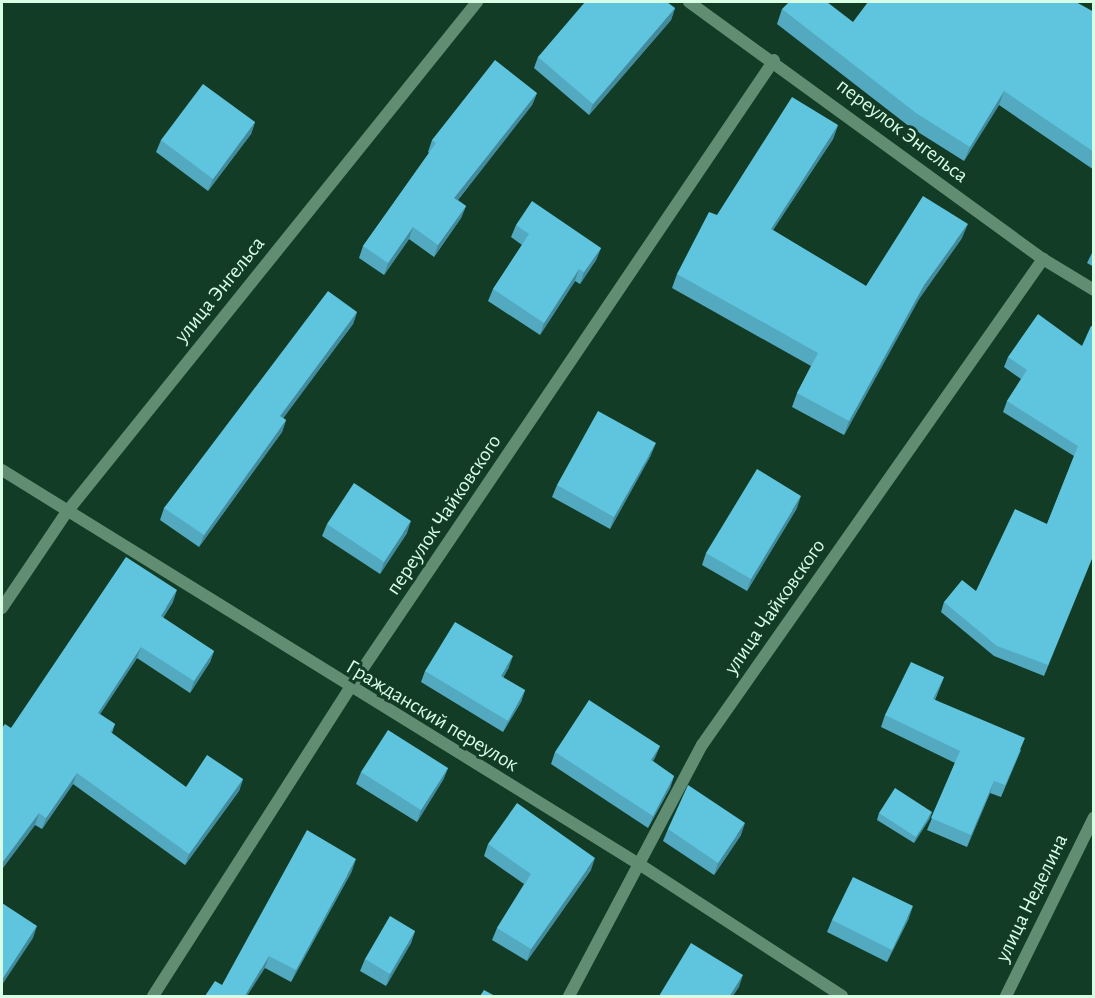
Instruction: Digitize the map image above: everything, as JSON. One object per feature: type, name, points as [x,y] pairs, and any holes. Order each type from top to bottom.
[{"type":"street","name":"улица Энгельса","points":[[2,608],[66,513],[477,2]]},
{"type":"street","name":"переулок Энгельса","points":[[689,2],[774,60],[1042,259],[1094,290]]},
{"type":"street","name":"переулок Чайковского","points":[[153,996],[349,690],[774,60]]},
{"type":"street","name":"улица Чайковского","points":[[569,996],[702,745],[1042,259]]},
{"type":"street","name":"Гражданский переулок","points":[[2,470],[66,513],[349,690],[639,864],[842,996]]},
{"type":"street","name":"улица Неделина","points":[[1006,996],[1094,817]]},
{"type":"building","points":[[585,2],[667,2],[675,8],[593,104],[538,57]]},
{"type":"building","points":[[789,2],[827,2],[853,22],[868,2],[1076,2],[1094,12],[1094,152],[1004,91],[970,147],[916,113],[782,9]]},
{"type":"building","points":[[495,60],[537,93],[454,198],[466,206],[438,245],[413,227],[388,263],[363,246],[436,143],[432,140]]},
{"type":"building","points":[[203,84],[255,122],[213,179],[161,140]]},
{"type":"building","points":[[792,97],[838,125],[771,229],[866,286],[923,196],[968,224],[924,285],[849,421],[797,393],[818,353],[677,274],[709,212],[717,215]]},
{"type":"building","points":[[532,201],[601,248],[584,272],[579,269],[544,323],[493,289],[529,234],[516,225]]},
{"type":"building","points":[[328,291],[357,312],[280,416],[286,420],[204,535],[164,508]]},
{"type":"building","points":[[1038,314],[1082,346],[1091,326],[1094,327],[1094,553],[1048,665],[997,646],[944,602],[962,580],[976,591],[1015,509],[1047,524],[1078,446],[1007,401],[1027,370],[1008,357]]},
{"type":"building","points":[[598,411],[656,443],[614,517],[557,485]]},
{"type":"building","points":[[757,469],[801,496],[751,579],[706,553]]},
{"type":"building","points":[[354,483],[411,521],[384,562],[327,524]]},
{"type":"building","points":[[126,557],[177,590],[161,616],[214,651],[194,681],[141,647],[98,713],[115,724],[110,732],[186,787],[207,755],[243,779],[189,854],[77,773],[46,818],[39,813],[2,863],[2,728],[5,724],[11,728]]},
{"type":"building","points":[[455,622],[513,656],[501,676],[525,690],[508,721],[425,671]]},
{"type":"building","points":[[911,662],[944,677],[933,699],[1025,738],[1005,785],[994,781],[971,835],[931,818],[960,751],[885,715]]},
{"type":"building","points":[[589,700],[660,746],[651,760],[674,776],[653,816],[555,752]]},
{"type":"building","points":[[388,730],[448,768],[421,810],[361,772]]},
{"type":"building","points":[[688,785],[745,823],[718,863],[668,829]]},
{"type":"building","points":[[895,788],[932,812],[916,837],[879,813]]},
{"type":"building","points":[[517,803],[595,858],[531,949],[497,928],[531,874],[488,844]]},
{"type":"building","points":[[307,830],[356,859],[296,970],[269,956],[245,996],[205,996],[215,981],[222,985]]},
{"type":"building","points":[[853,877],[913,906],[892,950],[832,920]]},
{"type":"building","points":[[2,903],[37,926],[2,980]]},
{"type":"building","points":[[390,916],[415,931],[390,974],[365,959]]},
{"type":"building","points":[[691,943],[743,975],[730,996],[659,996]]},
{"type":"building","points":[[484,990],[495,996],[480,996]]}]
